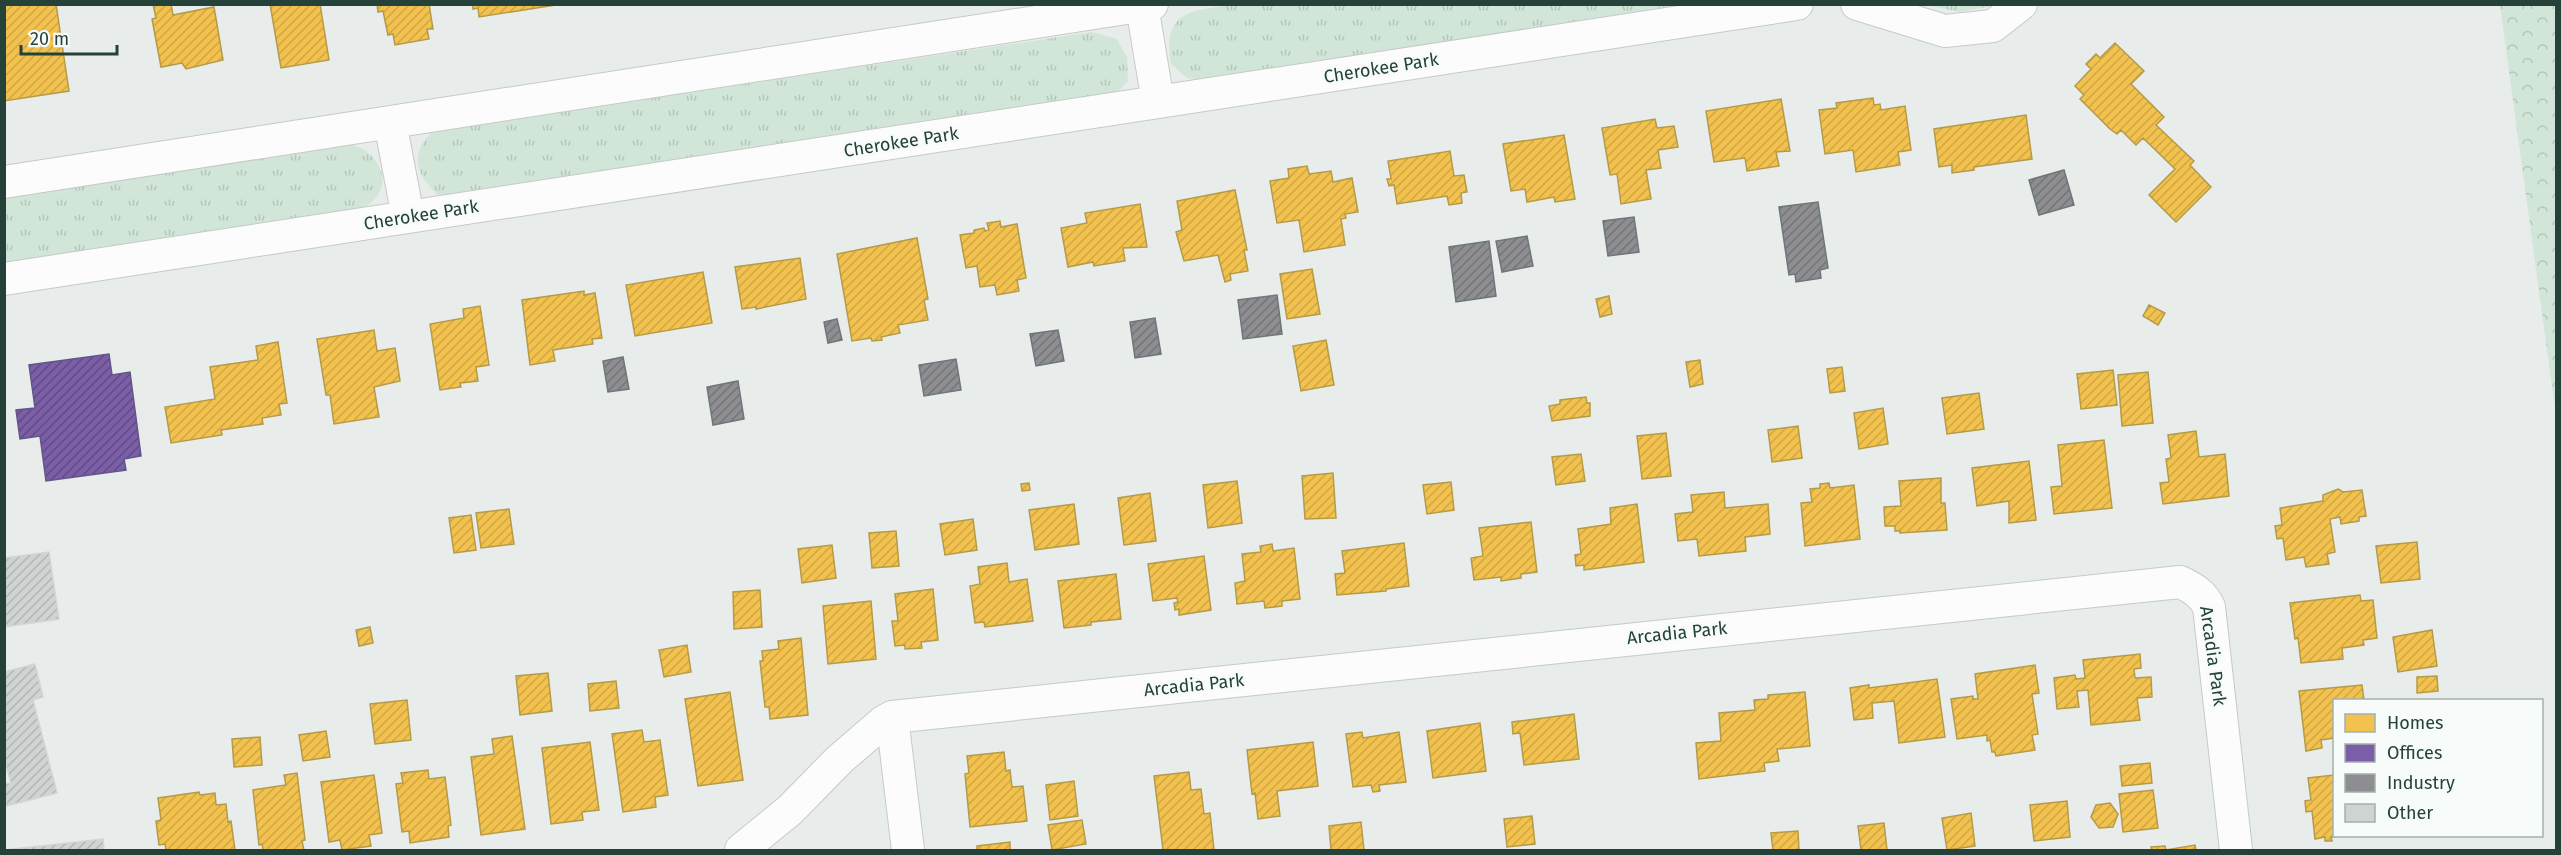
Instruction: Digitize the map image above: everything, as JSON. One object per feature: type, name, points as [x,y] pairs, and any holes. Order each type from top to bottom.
[{"type":"street","name":"Cherokee Park","points":[[4,279],[1797,4]]},
{"type":"street","points":[[1857,4],[1945,31],[1993,26],[2021,4]]},
{"type":"street","points":[[4,182],[1147,5],[1158,102]]},
{"type":"street","points":[[390,122],[408,217]]},
{"type":"street","name":"Arcadia Park","points":[[892,717],[2180,582],[2205,598],[2209,607],[2236,850]]},
{"type":"street","points":[[741,850],[790,810],[839,760],[892,717],[908,850]]},
{"type":"green space","points":[[1231,5],[1677,5],[1210,80],[1187,78],[1171,64],[1169,47],[1175,24],[1182,17],[1191,13]]},
{"type":"green space","points":[[1927,5],[1996,5],[1960,12]]},
{"type":"green space","points":[[2500,5],[2556,5],[2556,416]]},
{"type":"green space","points":[[1092,32],[1117,39],[1127,57],[1128,81],[1120,90],[1097,100],[440,197],[425,181],[418,165],[420,148],[433,131]]},
{"type":"green space","points":[[332,144],[346,144],[365,150],[380,167],[381,189],[371,202],[358,212],[5,267],[5,198]]},
{"type":"building: Homes","points":[[4,4],[56,4],[69,91],[4,101]]},
{"type":"building: Homes","points":[[153,4],[171,4],[173,15],[214,7],[223,60],[186,69],[182,63],[161,67],[152,19],[156,18]]},
{"type":"building: Homes","points":[[270,4],[320,4],[329,60],[281,68]]},
{"type":"building: Homes","points":[[377,4],[429,4],[433,29],[427,29],[429,39],[395,45],[393,34],[388,35],[383,11],[378,12]]},
{"type":"building: Homes","points":[[473,4],[555,5],[479,17],[478,8],[473,9]]},
{"type":"building: Homes","points":[[2115,43],[2144,71],[2131,84],[2164,117],[2156,125],[2194,161],[2190,165],[2211,187],[2176,222],[2149,195],[2175,169],[2143,138],[2136,145],[2121,130],[2117,134],[2110,129],[2080,99],[2084,95],[2075,86],[2091,69],[2086,64],[2096,54],[2100,58]]},
{"type":"building: Homes","points":[[1873,98],[1874,105],[1880,104],[1881,110],[1905,106],[1911,150],[1898,152],[1900,165],[1856,172],[1853,150],[1825,154],[1819,110],[1837,108],[1836,103]]},
{"type":"building: Homes","points":[[1781,99],[1790,151],[1776,152],[1779,166],[1747,171],[1745,158],[1714,162],[1706,111]]},
{"type":"building: Homes","points":[[2026,115],[2032,159],[1974,167],[1974,170],[1952,173],[1952,165],[1939,167],[1934,129]]},
{"type":"building: Homes","points":[[1655,119],[1657,128],[1674,126],[1678,147],[1658,150],[1661,168],[1646,170],[1651,199],[1621,204],[1617,174],[1610,175],[1602,128]]},
{"type":"building: Homes","points":[[1564,135],[1575,199],[1555,202],[1554,197],[1527,202],[1525,189],[1511,191],[1503,144]]},
{"type":"building: Homes","points":[[1450,151],[1454,176],[1464,175],[1467,192],[1461,193],[1462,203],[1449,205],[1447,196],[1397,204],[1394,185],[1389,186],[1387,179],[1391,179],[1388,161]]},
{"type":"building: Homes","points":[[1307,166],[1309,174],[1331,171],[1333,182],[1352,178],[1358,212],[1345,214],[1346,218],[1341,219],[1345,245],[1304,252],[1299,220],[1277,223],[1270,181],[1289,178],[1288,169]]},
{"type":"building: Homes","points":[[1235,190],[1247,250],[1244,250],[1248,271],[1230,274],[1231,280],[1225,282],[1218,255],[1184,261],[1176,232],[1182,230],[1177,201]]},
{"type":"building: Homes","points":[[1140,204],[1147,247],[1123,248],[1125,261],[1094,266],[1093,262],[1068,267],[1061,228],[1087,223],[1085,213]]},
{"type":"building: Homes","points":[[1000,221],[1001,227],[1017,224],[1026,278],[1017,280],[1019,291],[997,295],[995,285],[980,287],[977,266],[966,268],[960,235],[974,233],[974,230],[984,228],[985,231],[989,230],[987,223]]},
{"type":"building: Homes","points":[[917,238],[928,299],[924,300],[928,320],[898,325],[900,333],[881,337],[882,340],[872,341],[871,338],[852,341],[837,254]]},
{"type":"building: Homes","points":[[800,258],[806,299],[756,309],[756,307],[742,309],[735,267]]},
{"type":"building: Homes","points":[[1312,269],[1320,314],[1287,319],[1280,274]]},
{"type":"building: Homes","points":[[703,272],[712,323],[635,336],[626,285]]},
{"type":"building: Homes","points":[[584,291],[584,295],[595,293],[602,338],[592,339],[593,344],[553,350],[555,361],[530,365],[522,300]]},
{"type":"building: Homes","points":[[1609,296],[1612,314],[1600,317],[1596,299]]},
{"type":"building: Homes","points":[[2149,305],[2165,313],[2158,325],[2143,316]]},
{"type":"building: Homes","points":[[480,306],[489,365],[476,367],[478,381],[460,383],[461,387],[440,390],[430,324],[464,318],[463,309]]},
{"type":"building: Homes","points":[[374,330],[377,351],[395,348],[400,381],[374,387],[379,417],[334,424],[330,395],[326,395],[317,339]]},
{"type":"building: Homes","points":[[1326,340],[1334,385],[1301,391],[1293,346]]},
{"type":"building: Homes","points":[[278,342],[287,403],[279,404],[281,415],[262,418],[263,424],[221,430],[222,435],[171,443],[165,407],[215,399],[210,367],[258,360],[256,346]]},
{"type":"building: Homes","points":[[1700,360],[1703,384],[1690,387],[1686,362]]},
{"type":"building: Homes","points":[[1842,367],[1845,391],[1830,393],[1827,369]]},
{"type":"building: Homes","points":[[2113,370],[2117,405],[2081,409],[2077,374]]},
{"type":"building: Homes","points":[[2148,372],[2153,423],[2122,426],[2118,375]]},
{"type":"building: Homes","points":[[1979,393],[1984,429],[1947,434],[1942,398]]},
{"type":"building: Homes","points":[[1586,397],[1587,403],[1590,403],[1590,416],[1552,421],[1549,406],[1560,404],[1560,400]]},
{"type":"building: Homes","points":[[1883,408],[1888,444],[1859,449],[1854,413]]},
{"type":"building: Homes","points":[[1798,426],[1802,458],[1772,462],[1768,430]]},
{"type":"building: Homes","points":[[2196,431],[2199,457],[2225,454],[2229,496],[2163,504],[2160,483],[2169,482],[2166,459],[2171,458],[2168,435]]},
{"type":"building: Homes","points":[[1666,433],[1671,476],[1642,479],[1637,436]]},
{"type":"building: Homes","points":[[2104,440],[2112,508],[2054,514],[2051,487],[2062,486],[2058,445]]},
{"type":"building: Homes","points":[[1581,454],[1585,481],[1556,485],[1552,457]]},
{"type":"building: Homes","points":[[2029,461],[2036,520],[2009,523],[2009,501],[1977,506],[1972,468]]},
{"type":"building: Homes","points":[[1333,473],[1336,518],[1305,519],[1302,476]]},
{"type":"building: Homes","points":[[1941,478],[1941,503],[1945,503],[1947,530],[1900,533],[1900,531],[1895,531],[1895,526],[1885,526],[1884,507],[1901,506],[1899,481]]},
{"type":"building: Homes","points":[[1237,481],[1242,523],[1208,528],[1203,485]]},
{"type":"building: Homes","points":[[1451,482],[1454,510],[1427,514],[1423,485]]},
{"type":"building: Homes","points":[[1029,483],[1030,490],[1022,491],[1021,484]]},
{"type":"building: Homes","points":[[1829,483],[1830,488],[1854,485],[1860,539],[1805,546],[1801,503],[1812,502],[1810,489],[1820,488],[1820,484]]},
{"type":"building: Homes","points":[[2338,489],[2343,492],[2362,490],[2366,516],[2359,517],[2359,521],[2341,524],[2340,517],[2330,519],[2335,552],[2327,554],[2329,564],[2306,567],[2304,557],[2286,560],[2283,538],[2277,539],[2275,526],[2282,525],[2280,508],[2323,501],[2323,495]]},
{"type":"building: Homes","points":[[1724,492],[1725,508],[1768,504],[1770,534],[1745,537],[1746,551],[1699,556],[1697,539],[1678,541],[1675,514],[1693,512],[1691,495]]},
{"type":"building: Homes","points":[[1150,493],[1156,541],[1124,545],[1118,498]]},
{"type":"building: Homes","points":[[1074,504],[1079,544],[1035,550],[1029,510]]},
{"type":"building: Homes","points":[[1637,504],[1644,562],[1584,570],[1584,565],[1576,566],[1575,555],[1581,554],[1578,529],[1611,524],[1610,508]]},
{"type":"building: Homes","points":[[509,509],[514,544],[481,548],[476,513]]},
{"type":"building: Homes","points":[[471,515],[476,550],[454,553],[449,518]]},
{"type":"building: Homes","points":[[973,519],[977,550],[945,555],[940,524]]},
{"type":"building: Homes","points":[[1531,522],[1537,572],[1521,574],[1521,578],[1501,581],[1501,577],[1474,580],[1471,558],[1483,556],[1479,528]]},
{"type":"building: Homes","points":[[896,531],[899,566],[872,568],[869,533]]},
{"type":"building: Homes","points":[[2417,542],[2420,579],[2381,583],[2376,546]]},
{"type":"building: Homes","points":[[1404,543],[1409,586],[1386,589],[1386,591],[1337,595],[1335,574],[1345,573],[1342,551]]},
{"type":"building: Homes","points":[[1272,544],[1273,551],[1294,548],[1300,599],[1282,601],[1282,606],[1265,608],[1264,601],[1237,604],[1235,583],[1245,581],[1242,554],[1261,552],[1260,546]]},
{"type":"building: Homes","points":[[832,545],[836,578],[802,583],[798,549]]},
{"type":"building: Homes","points":[[1204,556],[1211,610],[1179,615],[1179,609],[1175,610],[1174,603],[1178,602],[1177,598],[1153,601],[1148,564]]},
{"type":"building: Homes","points":[[1007,563],[1009,582],[1027,579],[1033,621],[985,627],[984,622],[975,623],[970,586],[980,584],[978,567]]},
{"type":"building: Homes","points":[[1116,574],[1121,619],[1064,628],[1058,581]]},
{"type":"building: Homes","points":[[933,589],[938,640],[921,642],[922,648],[905,649],[905,645],[895,646],[892,621],[898,621],[895,594]]},
{"type":"building: Homes","points":[[760,590],[762,627],[734,629],[733,592]]},
{"type":"building: Homes","points":[[2360,595],[2361,601],[2373,600],[2377,638],[2363,640],[2364,645],[2342,648],[2343,659],[2301,663],[2290,603]]},
{"type":"building: Homes","points":[[871,601],[876,659],[828,664],[823,606]]},
{"type":"building: Homes","points":[[370,627],[373,643],[359,646],[356,630]]},
{"type":"building: Homes","points":[[2432,630],[2437,666],[2398,672],[2393,637]]},
{"type":"building: Homes","points":[[801,638],[808,715],[770,719],[769,707],[765,707],[760,661],[763,661],[762,651],[779,649],[778,641]]},
{"type":"building: Homes","points":[[687,645],[691,672],[664,677],[659,650]]},
{"type":"building: Homes","points":[[2140,654],[2141,668],[2134,669],[2135,678],[2151,677],[2152,697],[2137,698],[2140,720],[2091,725],[2088,690],[2077,691],[2079,707],[2057,709],[2054,678],[2075,675],[2076,679],[2085,678],[2083,660]]},
{"type":"building: Homes","points":[[2035,665],[2039,693],[2032,694],[2038,734],[2032,735],[2035,750],[1996,756],[1995,752],[1992,752],[1990,740],[1987,741],[1987,735],[1957,739],[1951,699],[1973,696],[1973,699],[1978,699],[1975,674]]},
{"type":"building: Homes","points":[[548,673],[552,711],[520,715],[516,676]]},
{"type":"building: Homes","points":[[2437,676],[2438,691],[2417,693],[2417,677]]},
{"type":"building: Homes","points":[[1937,679],[1945,737],[1899,743],[1894,701],[1872,703],[1873,718],[1854,720],[1850,688],[1869,685],[1869,688]]},
{"type":"building: Homes","points":[[616,681],[619,708],[590,711],[588,684]]},
{"type":"building: Homes","points":[[2362,685],[2364,699],[2333,699],[2333,738],[2321,740],[2322,748],[2306,751],[2299,691]]},
{"type":"building: Homes","points":[[730,692],[743,780],[698,786],[685,699]]},
{"type":"building: Homes","points":[[1805,692],[1810,746],[1777,749],[1779,761],[1764,763],[1765,771],[1699,779],[1696,743],[1721,741],[1719,713],[1755,710],[1754,700],[1768,699],[1768,695]]},
{"type":"building: Homes","points":[[407,700],[411,740],[375,744],[370,704]]},
{"type":"building: Homes","points":[[1574,714],[1579,759],[1524,765],[1520,733],[1513,734],[1512,722]]},
{"type":"building: Homes","points":[[1480,723],[1486,771],[1433,778],[1427,731]]},
{"type":"building: Homes","points":[[642,730],[644,742],[660,740],[668,795],[655,797],[656,807],[623,812],[612,734]]},
{"type":"building: Homes","points":[[326,731],[330,757],[303,761],[299,735]]},
{"type":"building: Homes","points":[[1362,732],[1363,738],[1399,732],[1406,782],[1379,785],[1380,791],[1373,792],[1371,785],[1353,787],[1346,734]]},
{"type":"building: Homes","points":[[512,736],[525,829],[481,835],[471,757],[494,754],[492,739]]},
{"type":"building: Homes","points":[[260,737],[262,765],[234,767],[232,739]]},
{"type":"building: Homes","points":[[590,742],[599,810],[582,812],[583,820],[551,824],[542,748]]},
{"type":"building: Homes","points":[[1313,742],[1318,786],[1277,791],[1280,816],[1258,819],[1255,793],[1252,794],[1247,750]]},
{"type":"building: Homes","points":[[1004,752],[1006,771],[1010,770],[1012,787],[1023,786],[1027,821],[970,827],[965,774],[969,773],[967,756]]},
{"type":"building: Homes","points":[[2150,763],[2152,783],[2122,786],[2120,766]]},
{"type":"building: Homes","points":[[428,770],[429,779],[445,777],[451,825],[448,826],[449,837],[410,843],[409,831],[402,832],[396,784],[403,783],[401,773]]},
{"type":"building: Homes","points":[[1189,772],[1191,790],[1201,789],[1204,814],[1210,813],[1214,850],[1163,850],[1154,776]]},
{"type":"building: Homes","points":[[297,773],[305,840],[302,841],[304,850],[263,850],[262,844],[259,845],[253,790],[286,785],[284,775]]},
{"type":"building: Homes","points":[[374,775],[382,833],[369,835],[371,846],[342,850],[340,840],[329,842],[321,782]]},
{"type":"building: Homes","points":[[2333,775],[2332,841],[2325,841],[2325,837],[2315,839],[2312,811],[2306,812],[2305,801],[2311,800],[2308,778]]},
{"type":"building: Homes","points":[[1074,781],[1078,816],[1050,820],[1046,785]]},
{"type":"building: Homes","points":[[2153,790],[2158,828],[2123,832],[2119,794]]},
{"type":"building: Homes","points":[[199,792],[200,795],[215,793],[216,805],[226,804],[235,850],[166,850],[165,844],[159,845],[156,821],[161,820],[158,798]]},
{"type":"building: Homes","points":[[2067,801],[2070,837],[2034,841],[2030,805]]},
{"type":"building: Homes","points":[[2110,803],[2118,814],[2113,827],[2099,828],[2091,817],[2096,805]]},
{"type":"building: Homes","points":[[1971,813],[1975,846],[1947,850],[1942,818]]},
{"type":"building: Homes","points":[[1532,816],[1535,844],[1507,847],[1504,819]]},
{"type":"building: Homes","points":[[1082,820],[1086,844],[1052,850],[1048,825]]},
{"type":"building: Homes","points":[[1361,822],[1364,850],[1331,850],[1329,826]]},
{"type":"building: Homes","points":[[1884,823],[1887,850],[1861,850],[1858,826]]},
{"type":"building: Homes","points":[[1798,831],[1799,850],[1773,850],[1771,833]]},
{"type":"building: Homes","points":[[1010,842],[1010,850],[977,850],[977,846]]},
{"type":"building: Homes","points":[[2195,845],[2196,850],[2166,850]]},
{"type":"building: Homes","points":[[2165,846],[2166,850],[2152,850],[2151,847]]},
{"type":"building: Offices","points":[[109,354],[112,375],[130,372],[141,456],[124,459],[126,470],[46,481],[40,436],[20,439],[16,410],[35,408],[29,365]]},
{"type":"building: Industry","points":[[2064,170],[2074,205],[2039,215],[2029,180]]},
{"type":"building: Industry","points":[[1818,202],[1828,268],[1820,270],[1821,278],[1796,282],[1795,274],[1789,275],[1779,207]]},
{"type":"building: Industry","points":[[1634,217],[1639,252],[1608,256],[1603,221]]},
{"type":"building: Industry","points":[[1527,236],[1533,266],[1502,272],[1496,241]]},
{"type":"building: Industry","points":[[1489,241],[1496,296],[1456,302],[1449,247]]},
{"type":"building: Industry","points":[[1277,295],[1282,334],[1243,339],[1238,300]]},
{"type":"building: Industry","points":[[1155,318],[1161,354],[1135,358],[1130,322]]},
{"type":"building: Industry","points":[[837,319],[842,340],[828,343],[824,322]]},
{"type":"building: Industry","points":[[1058,330],[1064,361],[1036,366],[1030,334]]},
{"type":"building: Industry","points":[[623,357],[629,389],[608,392],[603,361]]},
{"type":"building: Industry","points":[[956,359],[961,390],[924,396],[919,365]]},
{"type":"building: Industry","points":[[738,381],[744,419],[713,425],[707,387]]},
{"type":"building: Other","points":[[49,552],[59,619],[4,627],[4,558]]},
{"type":"building: Other","points":[[35,664],[43,697],[33,700],[57,793],[6,806],[4,784],[11,783],[4,758],[4,672]]},
{"type":"building: Other","points":[[103,839],[104,850],[4,850]]}]
